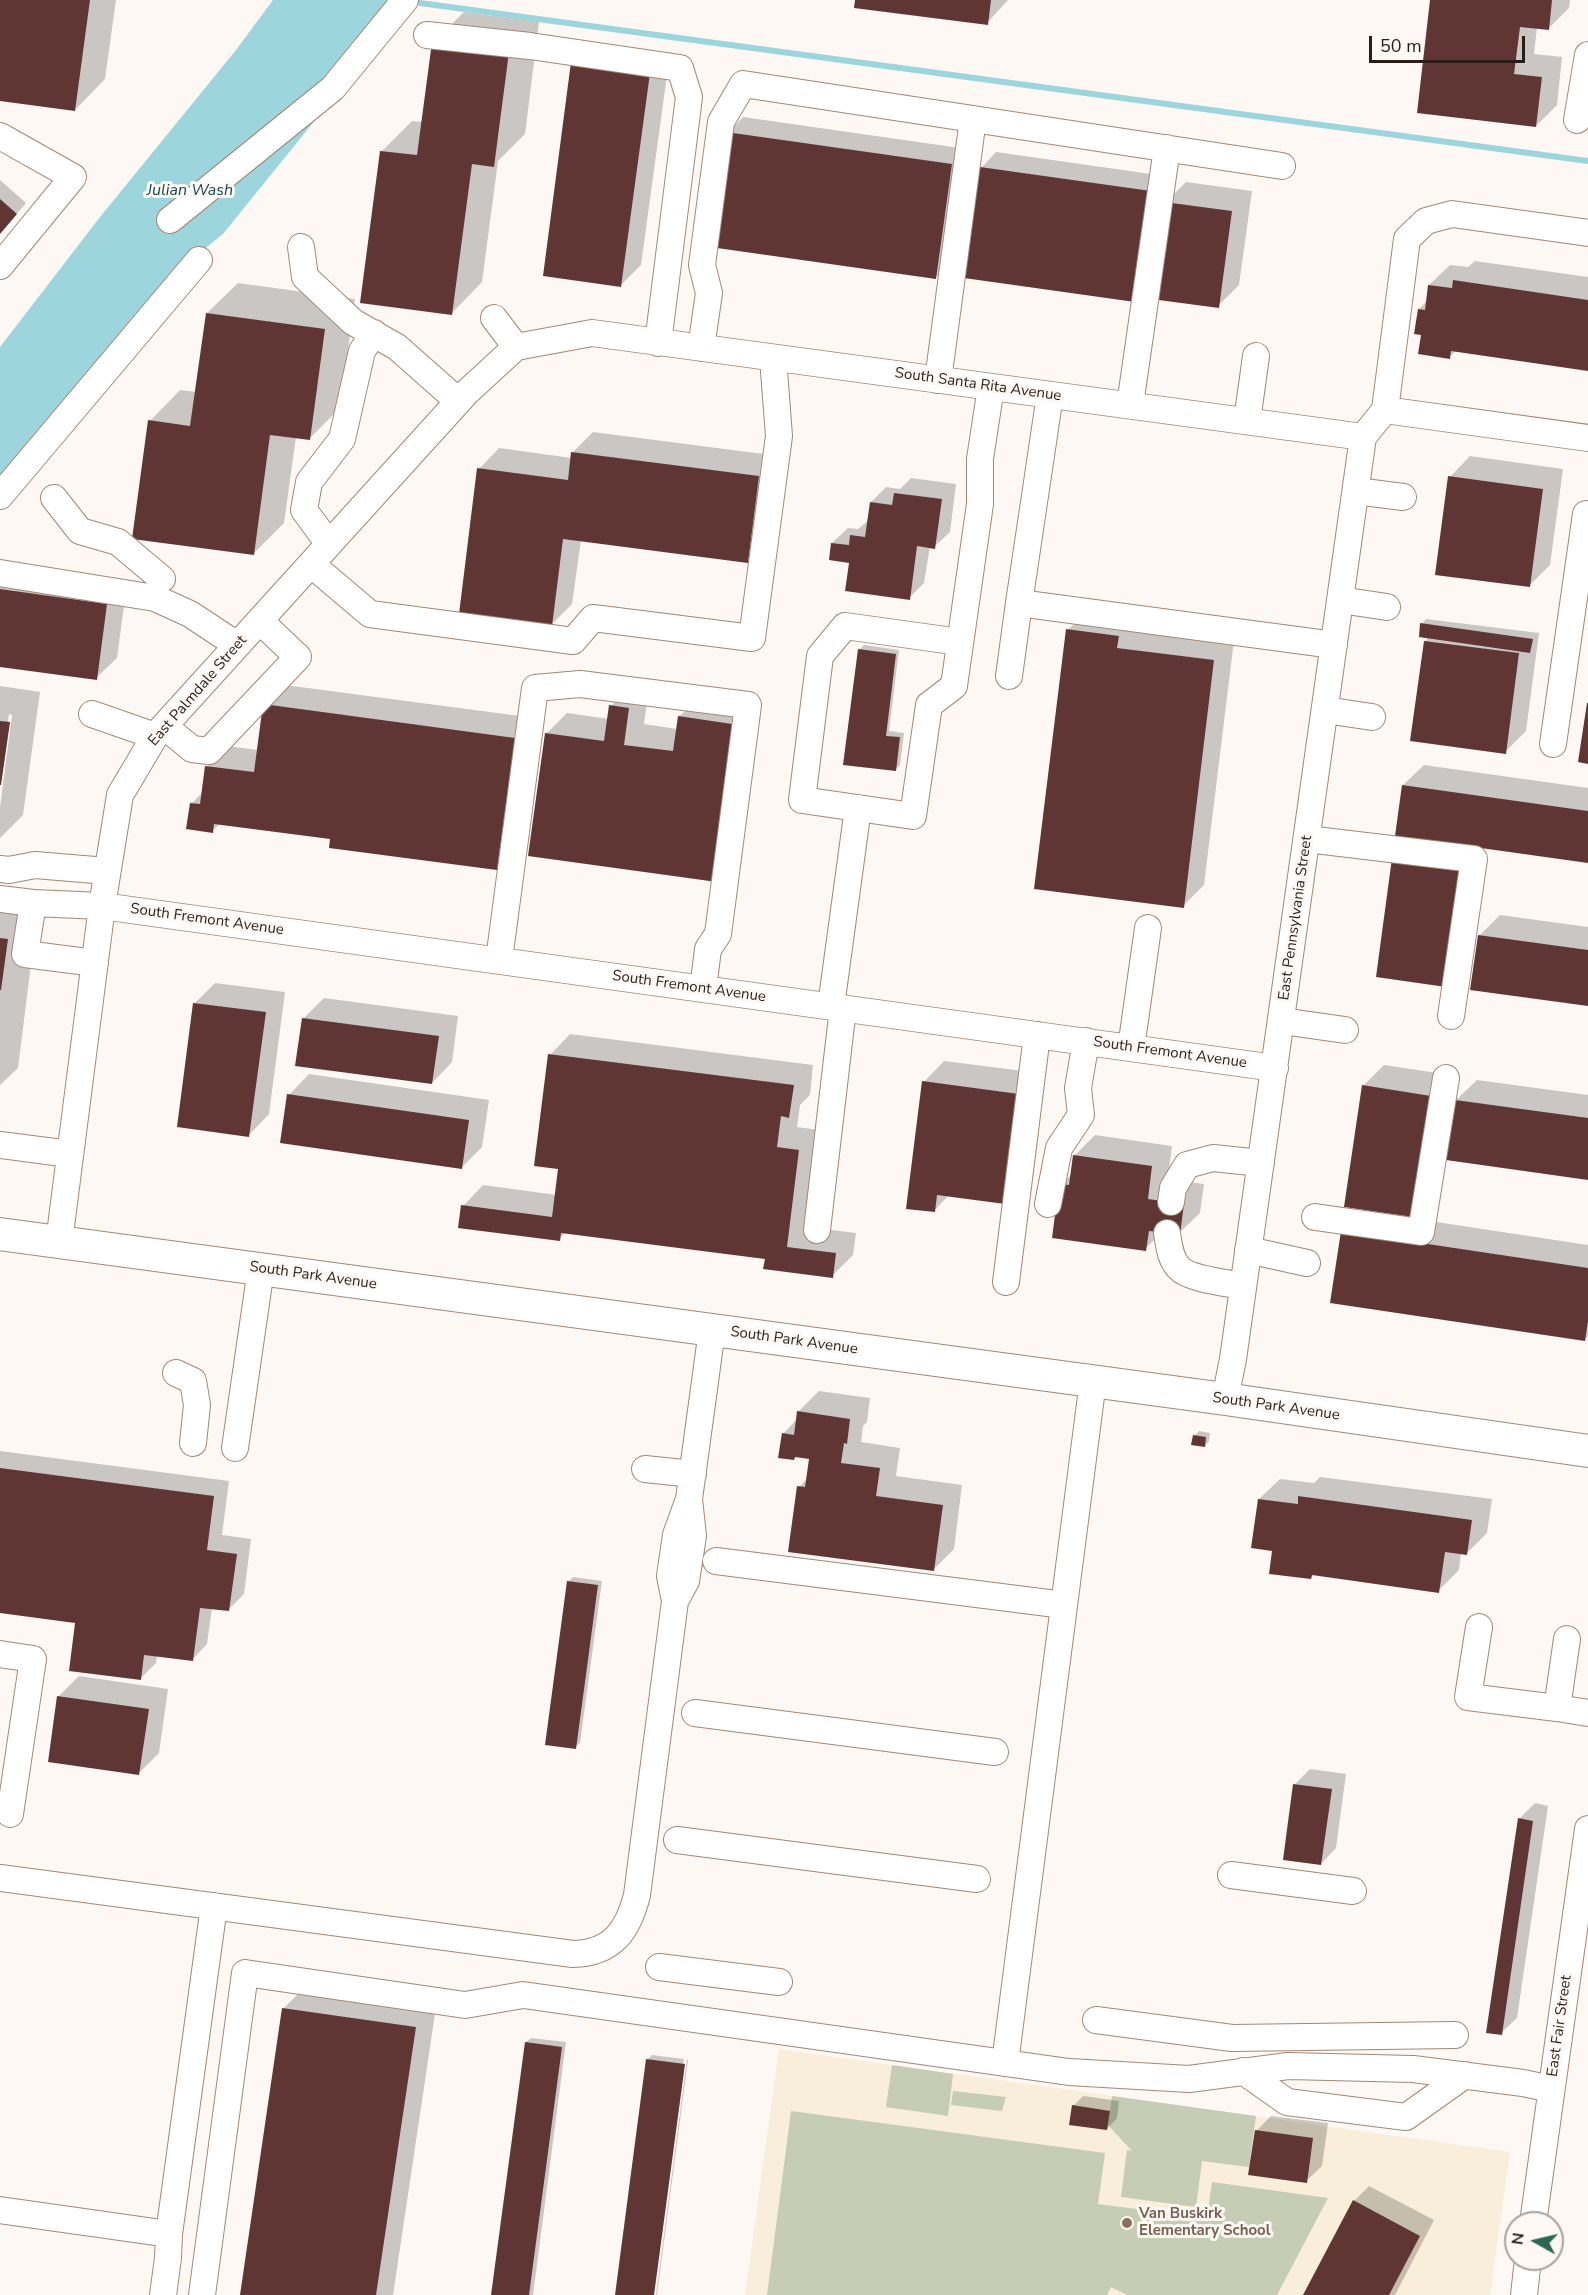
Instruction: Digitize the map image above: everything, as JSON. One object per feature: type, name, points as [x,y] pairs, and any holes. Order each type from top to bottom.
[{"type":"main road","name":"South Park Avenue","points":[[0,1234],[1226,1399],[1588,1451]]},
{"type":"street","points":[[170,220],[333,88],[405,0]]},
{"type":"street","points":[[427,34],[530,46],[680,68],[690,97],[658,343]]},
{"type":"street","points":[[1577,120],[1588,55]]},
{"type":"street","points":[[701,348],[709,293],[702,265],[721,122],[743,84],[1282,166]]},
{"type":"street","points":[[938,380],[973,119]]},
{"type":"street","points":[[0,136],[73,177],[0,266]]},
{"type":"street","points":[[1131,405],[1167,148]]},
{"type":"street","points":[[1363,437],[1384,410],[1407,238],[1426,221],[1452,214],[1588,233]]},
{"type":"street","points":[[301,247],[305,277],[353,322],[397,347],[458,401]]},
{"type":"street","points":[[0,496],[199,260]]},
{"type":"street","points":[[494,318],[516,348]]},
{"type":"street","points":[[329,544],[304,510],[309,482],[342,439],[362,351],[374,333]]},
{"type":"street","name":"South Santa Rita Avenue","points":[[516,348],[592,333],[1363,437]]},
{"type":"street","name":"East Palmdale Street","points":[[59,1242],[102,906],[120,795],[159,731],[458,401],[516,348]]},
{"type":"street","points":[[1246,421],[1256,356]]},
{"type":"street","points":[[311,564],[370,614],[573,641],[593,618],[752,638],[779,436],[773,358]]},
{"type":"street","points":[[960,642],[845,626],[820,656],[802,800],[913,816],[929,705],[954,686],[980,504],[980,459],[991,387]]},
{"type":"street","points":[[1009,676],[1050,395]]},
{"type":"street","points":[[1384,410],[1588,438]]},
{"type":"street","name":"East Pennsylvania Street","points":[[1226,1399],[1282,1021],[1363,437]]},
{"type":"street","points":[[1356,491],[1403,497]]},
{"type":"street","points":[[54,498],[80,531],[118,542],[162,579]]},
{"type":"street","points":[[1553,744],[1586,514]]},
{"type":"street","points":[[0,573],[155,598],[190,614],[237,645]]},
{"type":"street","points":[[1340,600],[1387,607]]},
{"type":"street","points":[[1019,603],[1334,645]]},
{"type":"street","points":[[92,714],[159,731],[192,749],[208,752],[298,657],[260,621]]},
{"type":"street","points":[[499,960],[535,688],[580,684],[748,705],[718,934],[708,949],[703,988]]},
{"type":"street","points":[[1325,710],[1372,717]]},
{"type":"street","points":[[817,1230],[858,808]]},
{"type":"street","points":[[1307,839],[1474,859],[1451,1017]]},
{"type":"street","points":[[0,869],[35,866],[108,871]]},
{"type":"street","name":"South Fremont Avenue","points":[[0,899],[102,906],[1275,1068]]},
{"type":"street","points":[[33,903],[25,954],[95,963]]},
{"type":"street","points":[[1131,1048],[1148,928]]},
{"type":"street","points":[[1282,1021],[1345,1030]]},
{"type":"street","points":[[1006,1281],[1037,1035]]},
{"type":"street","points":[[1048,1204],[1059,1148],[1081,1115],[1078,1089],[1086,1041]]},
{"type":"street","points":[[1315,1216],[1421,1232],[1446,1078]]},
{"type":"street","points":[[0,1144],[70,1154]]},
{"type":"street","points":[[1171,1202],[1173,1188],[1187,1165],[1213,1158],[1261,1163]]},
{"type":"street","points":[[1167,1233],[1170,1252],[1180,1269],[1196,1276],[1242,1286]]},
{"type":"street","points":[[1248,1250],[1307,1263]]},
{"type":"street","points":[[235,1448],[261,1269]]},
{"type":"street","points":[[0,1878],[573,1954],[588,1954],[602,1949],[615,1940],[627,1925],[637,1895],[675,1601],[670,1576],[676,1535],[691,1487],[712,1330]]},
{"type":"street","points":[[176,1373],[193,1381],[197,1405],[193,1443]]},
{"type":"street","points":[[1005,2063],[1093,1381]]},
{"type":"street","points":[[645,1469],[691,1487]]},
{"type":"street","points":[[716,1561],[1064,1605]]},
{"type":"street","points":[[1479,1627],[1468,1697],[1588,1713]]},
{"type":"street","points":[[1557,1708],[1567,1639]]},
{"type":"street","points":[[0,1654],[33,1659],[10,1814]]},
{"type":"street","points":[[695,1713],[995,1752]]},
{"type":"street","name":"East Fair Street","points":[[1535,2211],[1551,2089],[1578,1980],[1588,1829]]},
{"type":"street","points":[[677,1840],[977,1879]]},
{"type":"street","points":[[1231,1875],[1353,1890]]},
{"type":"street","points":[[163,2295],[169,2234],[214,1906]]},
{"type":"street","points":[[659,1967],[778,1982]]},
{"type":"street","points":[[202,2295],[245,1973],[465,2005],[523,1995],[1069,2072],[1189,2079],[1288,2066],[1413,2069],[1523,2083],[1551,2089]]},
{"type":"street","points":[[1096,2020],[1232,2038],[1455,2035]]},
{"type":"street","points":[[1243,2071],[1287,2102],[1406,2117],[1465,2075]]},
{"type":"street","points":[[0,2210],[169,2234]]},
{"type":"street","points":[[1524,2295],[1527,2271]]},
{"type":"shaded area","name":"Van Buskirk Elementary School","points":[[779,2049],[1510,2152],[1490,2295],[745,2295]]},
{"type":"green space","points":[[892,2065],[953,2074],[948,2116],[886,2107]]},
{"type":"green space","points":[[953,2091],[1006,2097],[1002,2111],[951,2105]]},
{"type":"green space","points":[[1112,2096],[1256,2116],[1249,2167],[1202,2161],[1196,2207],[1121,2197],[1127,2150],[1132,2151],[1108,2125]]},
{"type":"green space","points":[[791,2111],[1105,2153],[1098,2204],[1207,2218],[1212,2182],[1328,2198],[1277,2295],[1127,2295],[1111,2287],[1107,2295],[767,2295]]},
{"type":"water","name":"Julian Wash","points":[[273,0],[394,0],[333,98],[223,234],[178,270],[0,488],[0,347],[100,217],[236,50]]},
{"type":"building","points":[[0,0],[90,0],[75,111],[0,101]]},
{"type":"building","points":[[855,0],[991,0],[988,25],[854,8]]},
{"type":"building","points":[[1430,0],[1552,0],[1549,30],[1520,27],[1514,74],[1542,77],[1536,127],[1417,113]]},
{"type":"building","points":[[432,42],[509,52],[494,167],[472,164],[452,315],[360,303],[380,151],[417,155]]},
{"type":"building","points":[[571,62],[650,73],[621,287],[543,276]]},
{"type":"building","points":[[726,132],[952,164],[936,279],[710,247]]},
{"type":"building","points":[[980,167],[1151,191],[1135,302],[964,278]]},
{"type":"building","points":[[0,199],[17,214],[0,234]]},
{"type":"building","points":[[1164,202],[1232,211],[1219,308],[1151,299]]},
{"type":"building","points":[[1453,280],[1588,300],[1588,371],[1451,351],[1450,359],[1418,354],[1421,335],[1414,334],[1418,309],[1425,310],[1428,285],[1452,288]]},
{"type":"building","points":[[206,313],[325,329],[310,440],[270,435],[254,555],[132,539],[148,420],[190,426]]},
{"type":"building","points":[[571,452],[759,476],[748,563],[563,539],[552,626],[459,614],[477,468],[568,480]]},
{"type":"building","points":[[1448,476],[1543,489],[1530,587],[1435,575]]},
{"type":"building","points":[[894,493],[942,499],[935,549],[917,546],[910,600],[845,591],[849,563],[829,560],[831,543],[849,545],[850,535],[865,537],[870,502],[892,505]]},
{"type":"building","points":[[0,589],[107,604],[97,680],[0,667]]},
{"type":"building","points":[[1420,623],[1533,639],[1530,653],[1419,637]]},
{"type":"building","points":[[1066,629],[1119,636],[1117,648],[1214,660],[1184,908],[1034,889]]},
{"type":"building","points":[[1424,641],[1519,653],[1506,754],[1410,741]]},
{"type":"building","points":[[858,649],[896,654],[886,736],[900,737],[896,771],[843,765]]},
{"type":"building","points":[[1588,703],[1588,764],[1578,762]]},
{"type":"building","points":[[263,704],[515,738],[497,870],[329,848],[330,839],[214,824],[213,833],[186,829],[190,803],[200,804],[205,766],[254,772]]},
{"type":"building","points":[[609,705],[629,708],[624,745],[673,751],[678,716],[739,725],[717,882],[528,856],[545,733],[604,741]]},
{"type":"building","points":[[0,721],[10,722],[1,785],[0,785]]},
{"type":"building","points":[[1402,785],[1588,811],[1588,863],[1395,836]]},
{"type":"building","points":[[1392,858],[1462,867],[1446,987],[1376,977]]},
{"type":"building","points":[[1478,935],[1588,950],[1588,1006],[1470,990]]},
{"type":"building","points":[[0,938],[8,939],[1,990],[0,990]]},
{"type":"building","points":[[193,1003],[266,1012],[249,1137],[177,1127]]},
{"type":"building","points":[[302,1018],[439,1036],[432,1084],[295,1066]]},
{"type":"building","points":[[548,1054],[794,1085],[789,1118],[781,1116],[777,1147],[799,1150],[787,1247],[836,1253],[833,1278],[763,1269],[765,1259],[561,1233],[560,1241],[458,1228],[461,1205],[552,1217],[558,1169],[534,1166]]},
{"type":"building","points":[[922,1081],[1019,1094],[1005,1204],[937,1195],[935,1212],[906,1209]]},
{"type":"building","points":[[1362,1085],[1431,1096],[1413,1217],[1344,1207]]},
{"type":"building","points":[[287,1094],[469,1120],[462,1169],[280,1143]]},
{"type":"building","points":[[1455,1100],[1588,1118],[1588,1180],[1446,1160]]},
{"type":"building","points":[[1073,1155],[1152,1166],[1148,1199],[1184,1204],[1180,1235],[1149,1231],[1146,1251],[1052,1238],[1059,1184],[1069,1185]]},
{"type":"building","points":[[1341,1231],[1588,1268],[1588,1321],[1585,1341],[1330,1303]]},
{"type":"building","points":[[797,1411],[850,1419],[847,1444],[844,1443],[841,1463],[880,1468],[876,1496],[943,1505],[934,1571],[788,1552],[797,1486],[805,1487],[809,1459],[778,1458],[782,1433],[794,1435]]},
{"type":"building","points":[[1193,1435],[1206,1437],[1205,1447],[1191,1445]]},
{"type":"building","points":[[0,1468],[214,1496],[207,1550],[237,1554],[229,1611],[200,1608],[193,1661],[144,1655],[141,1680],[69,1671],[75,1623],[0,1613]]},
{"type":"building","points":[[1298,1496],[1472,1520],[1467,1555],[1445,1552],[1439,1593],[1312,1575],[1311,1579],[1269,1574],[1272,1551],[1251,1548],[1258,1499],[1298,1504]]},
{"type":"building","points":[[567,1581],[598,1585],[576,1749],[545,1745]]},
{"type":"building","points":[[57,1696],[149,1709],[139,1775],[48,1762]]},
{"type":"building","points":[[1293,1784],[1332,1789],[1321,1865],[1283,1860]]},
{"type":"building","points":[[1518,1818],[1533,1821],[1502,2035],[1486,2033]]},
{"type":"building","points":[[282,2008],[416,2027],[376,2295],[240,2295]]},
{"type":"building","points":[[525,2042],[562,2047],[529,2295],[491,2295]]},
{"type":"building","points":[[646,2059],[685,2064],[654,2295],[615,2295]]},
{"type":"building","points":[[1072,2105],[1110,2111],[1107,2130],[1069,2125]]},
{"type":"building","points":[[1255,2130],[1313,2138],[1307,2183],[1248,2175]]},
{"type":"building","points":[[1353,2200],[1420,2236],[1389,2295],[1303,2295]]},
{"type":"waterway","points":[[420,3],[1588,161]]},
{"type":"place","name":"Van Buskirk Elementary School","points":[[1127,2223]]}]
